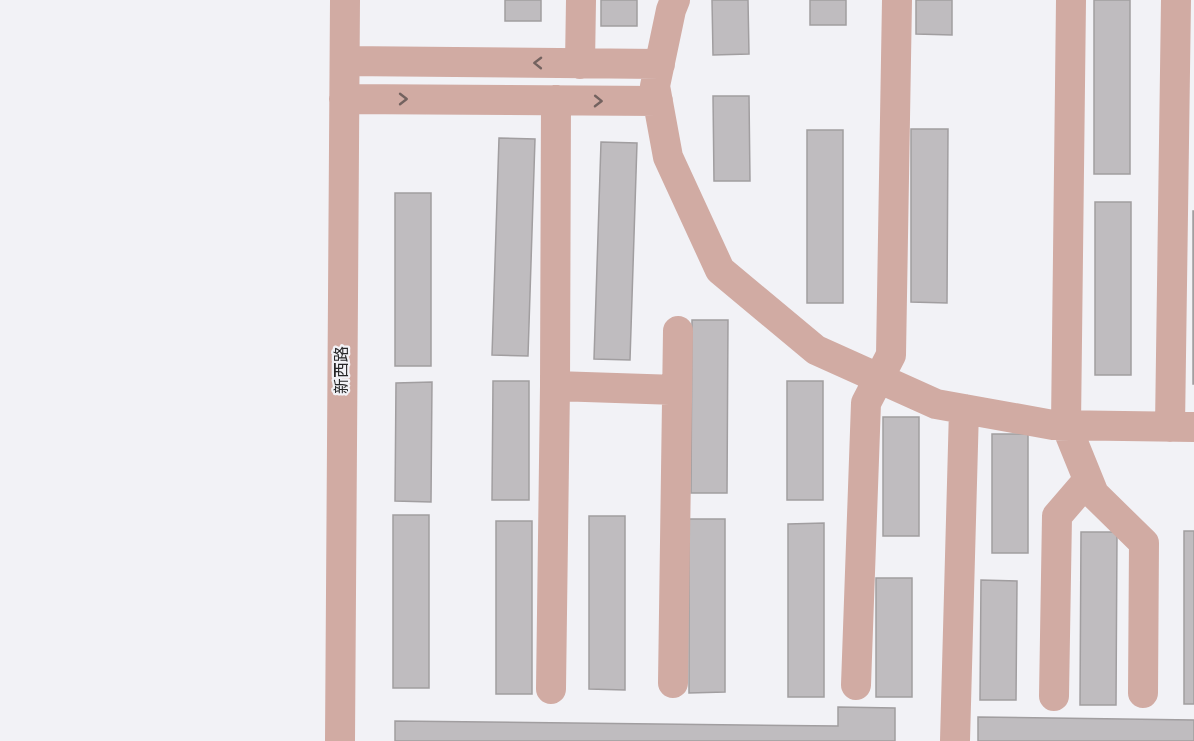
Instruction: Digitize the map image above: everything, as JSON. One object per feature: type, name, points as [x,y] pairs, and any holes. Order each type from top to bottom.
[{"type":"street","name":"新西路","points":[[340,741],[345,0]]},
{"type":"street","points":[[580,64],[581,0]]},
{"type":"street","points":[[675,0],[655,86],[668,157],[720,270],[816,350],[936,404],[1053,425],[1182,427],[1176,0]]},
{"type":"street","points":[[856,685],[866,403],[891,355],[897,0]]},
{"type":"street","points":[[1071,0],[1066,425],[1094,494],[1144,543],[1143,693]]},
{"type":"street","points":[[345,61],[660,64]]},
{"type":"street","points":[[344,99],[658,101]]},
{"type":"street","points":[[551,689],[556,100]]},
{"type":"street","points":[[673,683],[678,331]]},
{"type":"street","points":[[555,386],[677,390]]},
{"type":"street","points":[[955,741],[964,409]]},
{"type":"street","points":[[1054,696],[1057,516],[1088,480]]},
{"type":"building","points":[[505,0],[541,0],[541,21],[505,21]]},
{"type":"building","points":[[601,0],[637,0],[637,26],[601,26]]},
{"type":"building","points":[[712,0],[748,0],[749,54],[713,55]]},
{"type":"building","points":[[810,0],[846,0],[846,25],[810,25]]},
{"type":"building","points":[[916,0],[952,0],[952,35],[916,34]]},
{"type":"building","points":[[1094,0],[1130,0],[1130,174],[1094,174]]},
{"type":"building","points":[[713,96],[749,96],[750,181],[714,181]]},
{"type":"building","points":[[911,129],[948,129],[947,303],[911,302]]},
{"type":"building","points":[[807,130],[843,130],[843,303],[807,303]]},
{"type":"building","points":[[499,138],[535,139],[528,356],[492,355]]},
{"type":"building","points":[[601,142],[637,143],[630,360],[594,359]]},
{"type":"building","points":[[395,193],[431,193],[431,366],[395,366]]},
{"type":"building","points":[[1095,202],[1131,202],[1131,375],[1095,375]]},
{"type":"building","points":[[1194,211],[1194,384],[1193,384]]},
{"type":"building","points":[[692,320],[728,320],[727,493],[691,493]]},
{"type":"building","points":[[493,381],[529,381],[529,500],[492,500]]},
{"type":"building","points":[[787,381],[823,381],[823,500],[787,500]]},
{"type":"building","points":[[432,382],[431,502],[395,501],[396,383]]},
{"type":"building","points":[[883,417],[919,417],[919,536],[883,536]]},
{"type":"building","points":[[992,434],[1028,434],[1028,553],[992,553]]},
{"type":"building","points":[[393,515],[429,515],[429,688],[393,688]]},
{"type":"building","points":[[589,516],[625,516],[625,690],[589,689]]},
{"type":"building","points":[[689,519],[725,519],[725,692],[689,693]]},
{"type":"building","points":[[496,521],[532,521],[532,694],[496,694]]},
{"type":"building","points":[[824,523],[824,697],[788,697],[788,524]]},
{"type":"building","points":[[1184,531],[1194,531],[1194,704],[1184,704]]},
{"type":"building","points":[[1081,532],[1117,532],[1116,705],[1080,705]]},
{"type":"building","points":[[876,578],[912,578],[912,697],[876,697]]},
{"type":"building","points":[[981,580],[1017,581],[1016,700],[980,700]]},
{"type":"building","points":[[838,707],[895,708],[895,741],[395,741],[395,721],[838,726]]},
{"type":"building","points":[[978,717],[1194,720],[1194,741],[978,741]]}]
